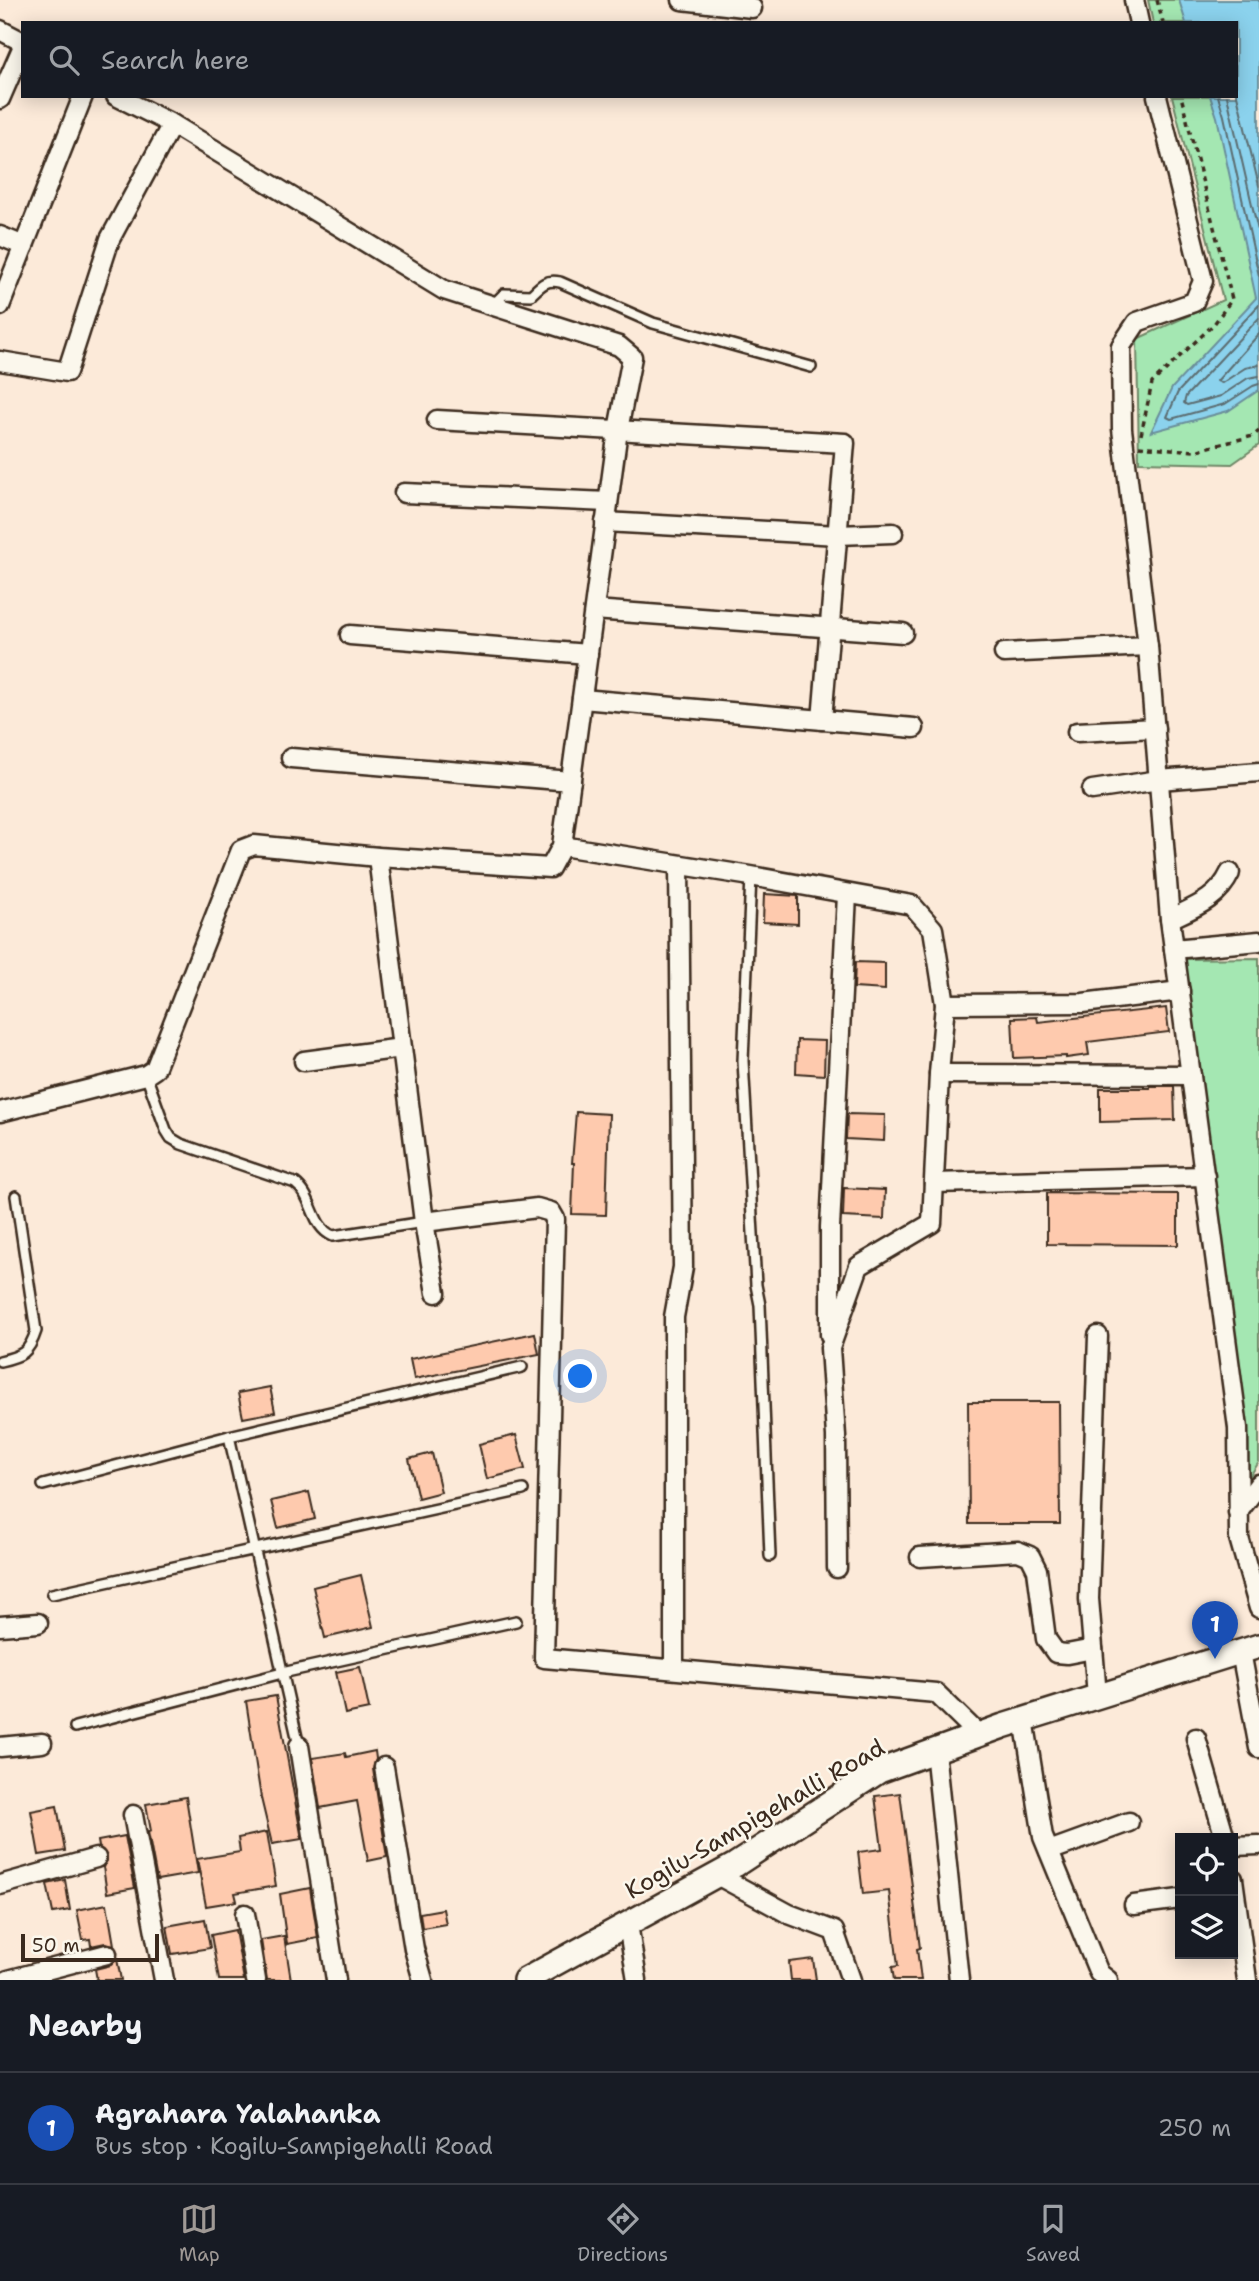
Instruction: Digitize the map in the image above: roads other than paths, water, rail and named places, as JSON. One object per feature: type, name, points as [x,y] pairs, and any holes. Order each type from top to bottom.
[{"type":"street","points":[[682,0],[752,8]]},
{"type":"street","points":[[1134,0],[1139,21]]},
{"type":"street","points":[[0,30],[21,43]]},
{"type":"street","points":[[0,99],[21,49]]},
{"type":"street","points":[[0,306],[82,98]]},
{"type":"street","points":[[0,1112],[146,1075],[155,1069],[241,850],[254,845],[378,857],[550,867],[562,846],[618,430],[632,357],[618,346],[437,287],[172,124],[120,98]]},
{"type":"street","points":[[1157,98],[1203,281],[1194,302],[1137,322],[1121,346],[1122,429],[1148,646],[1170,919],[1238,1428],[1239,1538],[1259,1608]]},
{"type":"street","points":[[0,361],[67,372],[110,239],[172,124]]},
{"type":"street","points":[[0,236],[24,246]]},
{"type":"street","points":[[437,420],[845,443],[822,720]]},
{"type":"street","points":[[404,493],[608,502]]},
{"type":"street","points":[[606,522],[838,536],[893,533]]},
{"type":"street","points":[[594,610],[903,633]]},
{"type":"street","points":[[350,635],[588,654]]},
{"type":"street","points":[[1004,653],[1148,646]]},
{"type":"street","points":[[582,699],[914,728]]},
{"type":"street","points":[[1077,732],[1155,728]]},
{"type":"street","points":[[291,758],[571,781]]},
{"type":"street","points":[[1092,790],[1159,780],[1259,772]]},
{"type":"street","points":[[562,846],[912,905],[933,929],[945,1004],[932,1223],[859,1266],[830,1348]]},
{"type":"street","points":[[378,857],[424,1222],[436,1293]]},
{"type":"street","points":[[674,1670],[674,1317],[683,1267],[679,866]]},
{"type":"street","points":[[1170,919],[1211,899],[1223,887],[1230,873]]},
{"type":"street","points":[[837,1567],[836,1436],[830,1348],[830,1227],[846,895]]},
{"type":"street","points":[[1174,949],[1259,941]]},
{"type":"street","points":[[945,1004],[1083,1003],[1180,991]]},
{"type":"street","points":[[304,1061],[402,1048]]},
{"type":"street","points":[[939,1074],[1191,1075]]},
{"type":"street","points":[[934,1183],[1205,1176]]},
{"type":"street","points":[[424,1222],[537,1208],[551,1212],[555,1219],[544,1658],[936,1693],[979,1735]]},
{"type":"street","points":[[1097,1696],[1089,1599],[1098,1336]]},
{"type":"street","points":[[1238,1512],[1259,1484]]},
{"type":"street","points":[[920,1557],[1018,1551],[1030,1556],[1037,1570],[1046,1639],[1056,1653],[1067,1654],[1093,1649]]},
{"type":"street","points":[[0,1626],[38,1623]]},
{"type":"street","points":[[1250,1649],[1259,1748]]},
{"type":"street","name":"Kogilu-Sampigehalli Road","points":[[525,1980],[717,1875],[879,1771],[1024,1719],[1250,1649]]},
{"type":"street","points":[[1024,1719],[1042,1837],[1099,1973],[1108,1980]]},
{"type":"street","points":[[1196,1738],[1224,1833]]},
{"type":"street","points":[[0,1747],[41,1743]]},
{"type":"street","points":[[299,1746],[336,1980]]},
{"type":"street","points":[[935,1751],[959,1980]]},
{"type":"street","points":[[384,1768],[414,1949],[422,1980]]},
{"type":"street","points":[[133,1815],[164,1980]]},
{"type":"street","points":[[1049,1851],[1129,1822]]},
{"type":"street","points":[[1238,1846],[1259,1845]]},
{"type":"street","points":[[0,1885],[96,1858]]},
{"type":"street","points":[[717,1875],[789,1914],[834,1931],[851,1980]]},
{"type":"street","points":[[1234,1896],[1247,1980]]},
{"type":"street","points":[[1134,1905],[1175,1900]]},
{"type":"street","points":[[245,1914],[256,1980]]},
{"type":"street","points":[[628,1924],[637,1980]]},
{"type":"street","points":[[8,1980],[107,1954]]},
{"type":"lane","points":[[492,307],[504,294],[531,295],[550,280],[653,323],[811,368]]},
{"type":"lane","points":[[751,876],[743,1060],[756,1285],[760,1305],[770,1556]]},
{"type":"lane","points":[[146,1075],[171,1138],[181,1144],[295,1183],[303,1190],[320,1227],[326,1233],[333,1236],[424,1222]]},
{"type":"lane","points":[[0,1361],[17,1357],[31,1347],[36,1331],[16,1196]]},
{"type":"lane","points":[[43,1485],[229,1436],[522,1367]]},
{"type":"lane","points":[[229,1436],[299,1746]]},
{"type":"lane","points":[[52,1594],[523,1490]]},
{"type":"lane","points":[[75,1727],[282,1672],[516,1621]]},
{"type":"water","points":[[1179,0],[1259,0],[1259,390],[1228,411],[1151,432],[1172,388],[1256,298],[1211,98],[1238,98],[1238,21],[1185,21]]},
{"type":"place","name":"Agrahara Yalahanka","points":[[1215,1659]]}]
